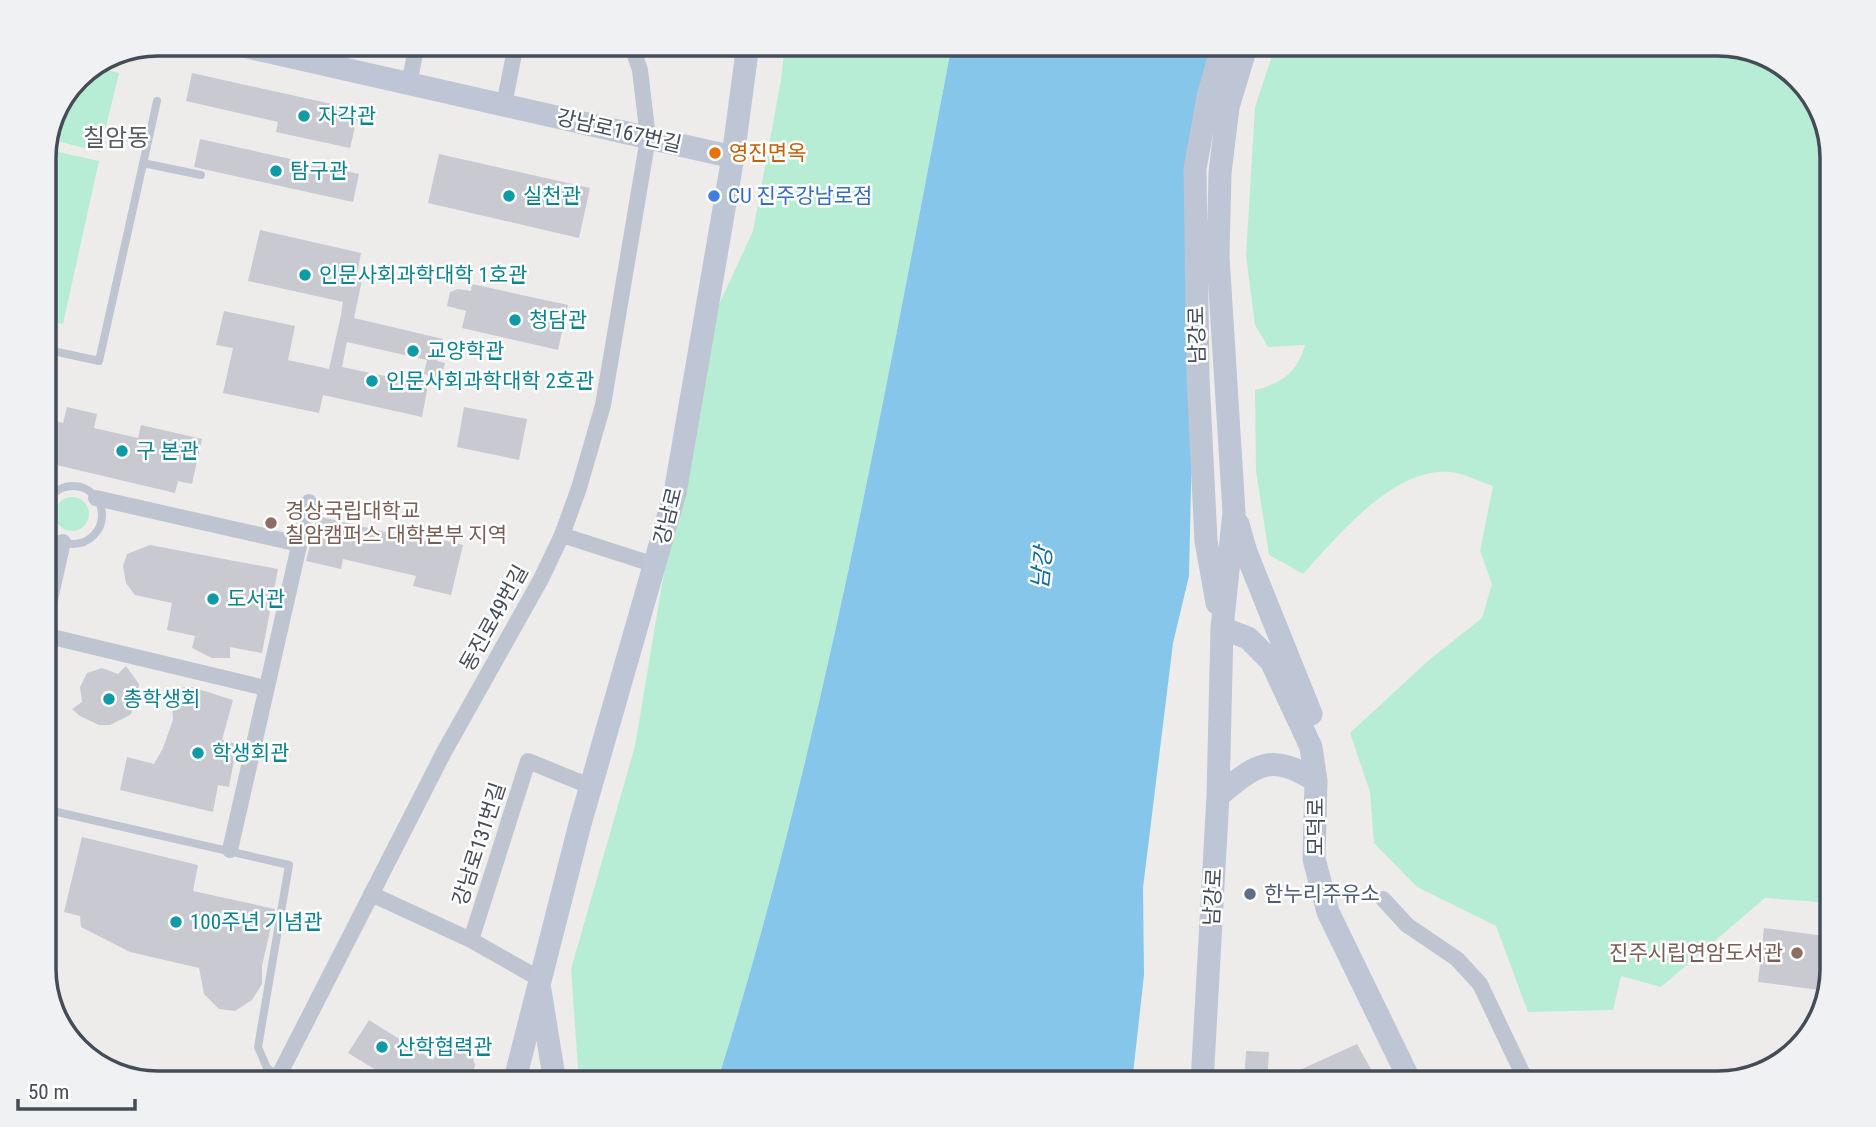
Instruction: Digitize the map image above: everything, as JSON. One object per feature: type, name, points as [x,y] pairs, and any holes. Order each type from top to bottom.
[{"type":"street","name":"강남로167번길","points":[[323,56],[409,84],[733,158]]},
{"type":"street","points":[[409,84],[415,56]]},
{"type":"street","points":[[504,105],[514,56]]},
{"type":"street","name":"동진로49번길","points":[[279,1071],[443,752],[562,535],[603,405],[649,138],[640,70],[635,56]]},
{"type":"street","name":"강남로","points":[[518,1071],[538,978],[677,480],[733,158],[746,56]]},
{"type":"street","name":"남강로","points":[[1220,56],[1208,97],[1195,169],[1198,377],[1206,541],[1222,628]]},
{"type":"street","name":"남강로","points":[[1205,1071],[1218,796],[1222,628],[1234,512],[1218,256],[1220,173],[1228,107],[1243,56]]},
{"type":"street","points":[[96,498],[299,544]]},
{"type":"street","points":[[230,850],[309,502]]},
{"type":"street","points":[[1218,796],[1243,776],[1271,762],[1294,768],[1316,781],[1322,741],[1246,552],[1234,512]]},
{"type":"street","points":[[562,535],[655,565]]},
{"type":"street","points":[[56,572],[63,542]]},
{"type":"street","name":"모덕로","points":[[1222,628],[1248,638],[1271,660],[1311,747],[1316,781],[1314,859],[1328,912],[1405,1071]]},
{"type":"street","points":[[56,638],[265,688]]},
{"type":"street","name":"강남로131번길","points":[[471,940],[528,761],[592,787]]},
{"type":"street","name":"강남로131번길","points":[[371,894],[471,940],[538,978]]},
{"type":"street","points":[[1383,899],[1407,925],[1457,959],[1480,984],[1521,1071]]},
{"type":"street","name":"강남로","points":[[538,978],[553,1071]]},
{"type":"street","points":[[1201,1071],[1205,1060]]},
{"type":"lane","points":[[56,352],[99,361],[157,101]]},
{"type":"lane","points":[[143,163],[201,175]]},
{"type":"lane","points":[[56,492],[71,486],[89,491],[96,498],[102,515],[96,533],[80,542],[63,542],[56,538]]},
{"type":"lane","points":[[56,812],[289,865],[258,1047],[269,1071]]},
{"type":"green space","points":[[784,56],[950,56],[876,436],[820,697],[755,955],[721,1071],[578,1071],[571,969],[635,746],[703,339],[753,231]]},
{"type":"green space","points":[[1272,56],[1732,57],[1745,59],[1769,70],[1799,96],[1815,125],[1820,151],[1820,902],[1765,898],[1661,987],[1621,976],[1613,1010],[1528,1012],[1496,926],[1417,887],[1374,843],[1370,792],[1350,733],[1429,660],[1482,618],[1492,584],[1480,551],[1493,486],[1456,473],[1430,473],[1409,480],[1369,506],[1303,574],[1269,555],[1256,471],[1255,390],[1281,380],[1293,370],[1305,345],[1268,347],[1255,325],[1246,256],[1255,107]]},
{"type":"green space","points":[[107,70],[119,73],[100,152],[58,141],[73,101],[86,86]]},
{"type":"green space","points":[[56,151],[99,161],[63,324],[56,323]]},
{"type":"green space","points":[[66,498],[78,498],[88,508],[88,520],[78,530],[66,530],[56,520],[56,508]]},
{"type":"water","name":"남강","points":[[950,56],[1226,56],[1199,136],[1189,576],[1173,643],[1143,888],[1144,975],[1133,1071],[721,1071],[789,827],[876,436]]},
{"type":"building","name":"자각관","points":[[192,73],[359,110],[350,148],[276,132],[278,122],[186,101]]},
{"type":"building","name":"탐구관","points":[[200,139],[359,174],[353,202],[194,167]]},
{"type":"building","name":"실천관","points":[[439,154],[590,188],[579,238],[428,203]]},
{"type":"building","points":[[260,230],[361,253],[357,274],[363,275],[354,318],[443,339],[437,361],[445,363],[441,378],[424,374],[427,360],[347,342],[342,367],[428,385],[422,417],[323,395],[319,413],[223,393],[233,348],[216,345],[224,311],[295,326],[288,360],[329,369],[343,302],[248,281]]},
{"type":"building","name":"청담관","points":[[472,284],[568,305],[558,350],[462,328],[466,311],[447,306],[450,292],[458,289],[471,291]]},
{"type":"building","name":"구 본관","points":[[67,407],[97,414],[94,428],[138,438],[141,425],[202,439],[192,484],[178,481],[175,493],[56,465],[56,421],[63,423]]},
{"type":"building","points":[[464,407],[527,419],[519,460],[457,447]]},
{"type":"building","points":[[317,516],[437,544],[438,539],[463,545],[451,595],[413,586],[416,576],[343,559],[341,569],[306,561]]},
{"type":"building","name":"도서관","points":[[150,545],[278,569],[262,653],[230,647],[230,658],[212,658],[192,648],[195,636],[167,630],[172,603],[135,595],[126,583],[123,566],[127,554]]},
{"type":"building","name":"총학생회","points":[[126,666],[139,684],[137,704],[130,715],[110,725],[99,725],[72,709],[82,702],[80,687],[87,673],[102,668],[118,674]]},
{"type":"building","name":"학생회관","points":[[192,687],[233,700],[222,740],[237,744],[229,787],[218,785],[213,812],[120,790],[127,757],[154,764],[163,748],[173,720],[171,688]]},
{"type":"building","name":"100주년 기념관","points":[[82,837],[198,865],[193,891],[275,909],[262,966],[262,984],[252,1000],[235,1011],[219,1009],[204,994],[199,968],[130,952],[81,927],[80,916],[64,912]]},
{"type":"building","name":"진주시립연암도서관","points":[[1764,928],[1820,935],[1818,990],[1758,982]]},
{"type":"building","name":"산학협력관","points":[[369,1020],[433,1060],[445,1040],[473,1058],[475,1066],[473,1071],[377,1071],[348,1053]]},
{"type":"building","points":[[1357,1044],[1372,1071],[1297,1071]]},
{"type":"building","points":[[1246,1051],[1269,1052],[1268,1071],[1245,1071]]},
{"type":"place","name":"자각관","points":[[304,116]]},
{"type":"place","name":"영진면옥","points":[[715,153]]},
{"type":"place","name":"탐구관","points":[[276,171]]},
{"type":"place","name":"실천관","points":[[509,196]]},
{"type":"place","name":"CU 진주강남로점","points":[[714,196]]},
{"type":"place","name":"인문사회과학대학 1호관","points":[[305,275]]},
{"type":"place","name":"청담관","points":[[515,320]]},
{"type":"place","name":"교양학관","points":[[413,351]]},
{"type":"place","name":"인문사회과학대학 2호관","points":[[372,381]]},
{"type":"place","name":"구 본관","points":[[122,451]]},
{"type":"place","name":"경상국립대학교 칠암캠퍼스 대학본부 지역","points":[[271,523]]},
{"type":"place","name":"도서관","points":[[213,599]]},
{"type":"place","name":"총학생회","points":[[109,699]]},
{"type":"place","name":"학생회관","points":[[198,753]]},
{"type":"place","name":"한누리주유소","points":[[1250,894]]},
{"type":"place","name":"100주년 기념관","points":[[176,922]]},
{"type":"place","name":"진주시립연암도서관","points":[[1797,953]]},
{"type":"place","name":"산학협력관","points":[[382,1047]]},
{"type":"district","name":"칠암동","points":[[116,138]]}]
